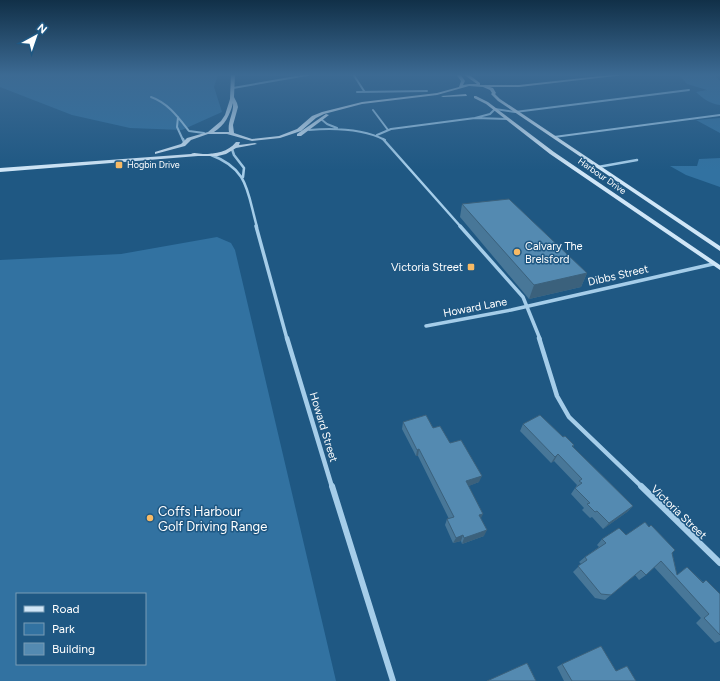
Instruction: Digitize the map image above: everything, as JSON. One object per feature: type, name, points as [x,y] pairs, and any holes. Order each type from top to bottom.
[{"type":"main road","points":[[129,160],[184,144],[189,139],[217,128],[225,120],[230,106]]},
{"type":"main road","points":[[233,148],[238,144],[230,125],[236,110],[236,106]]},
{"type":"main road","points":[[206,133],[221,133],[252,140],[280,137],[299,130],[320,114],[349,106]]},
{"type":"main road","points":[[0,170],[208,155],[233,148],[286,140],[308,130],[321,119],[336,112],[361,106]]},
{"type":"main road","name":"Harbour Drive","points":[[490,106],[552,152],[720,268]]},
{"type":"main road","name":"Harbour Drive","points":[[506,106],[720,249]]},
{"type":"main road","points":[[184,144],[186,151],[197,155]]},
{"type":"street","points":[[168,106],[189,131],[206,133]]},
{"type":"street","points":[[308,130],[321,128],[377,135],[388,130],[475,118],[490,114],[495,109],[516,112],[565,106]]},
{"type":"street","points":[[373,110],[388,130]]},
{"type":"street","points":[[554,137],[720,115]]},
{"type":"street","points":[[178,117],[177,127],[184,144]]},
{"type":"street","points":[[475,118],[508,119]]},
{"type":"street","points":[[321,119],[327,124],[349,132]]},
{"type":"street","name":"Victoria Street","points":[[377,135],[386,141],[411,168],[523,297],[528,305],[537,330],[556,396],[570,417],[720,563]]},
{"type":"street","name":"Howard Street","points":[[233,148],[234,155],[244,168],[243,177],[286,333],[288,346],[393,681]]},
{"type":"street","name":"Howard Street","points":[[208,155],[228,161],[243,177]]},
{"type":"street","points":[[598,167],[637,160]]},
{"type":"street","name":"Dibbs Street","points":[[528,305],[713,264]]},
{"type":"street","name":"Howard Lane","points":[[426,326],[511,310],[528,305]]},
{"type":"green space","points":[[48,106],[220,106],[222,112],[182,130],[130,128],[72,115]]},
{"type":"green space","points":[[720,118],[720,133],[696,120]]},
{"type":"green space","points":[[720,158],[720,187],[686,175],[670,166],[697,166],[699,159]]},
{"type":"green space","name":"Coffs Harbour Golf Driving Range","points":[[217,237],[231,243],[235,250],[336,681],[0,681],[0,260],[121,254]]},
{"type":"building","points":[[509,199],[587,273],[534,285],[462,204]]},
{"type":"building","points":[[426,415],[433,428],[440,426],[450,443],[461,440],[482,476],[466,481],[483,514],[479,515],[487,530],[464,538],[463,535],[456,538],[447,519],[454,517],[419,449],[417,450],[403,422]]},
{"type":"building","points":[[540,415],[563,437],[565,436],[574,445],[572,446],[633,506],[609,523],[597,511],[595,512],[587,504],[590,503],[575,488],[582,483],[579,481],[582,479],[558,454],[555,457],[523,424]]},
{"type":"building","points":[[645,522],[649,527],[651,525],[675,550],[672,553],[677,575],[687,567],[703,583],[706,580],[720,594],[720,635],[704,618],[709,614],[661,561],[646,575],[641,570],[611,595],[601,594],[578,566],[587,560],[585,557],[606,543],[602,539],[619,528],[626,535]]},
{"type":"building","points":[[601,646],[616,671],[627,666],[636,681],[572,681],[562,664]]},
{"type":"building","points":[[527,663],[536,681],[487,681]]},
{"type":"place","name":"Hogbin Drive","points":[[119,165]]},
{"type":"place","name":"Calvary The Brelsford","points":[[517,252]]},
{"type":"place","name":"Victoria Street","points":[[471,267]]},
{"type":"place","name":"Coffs Harbour Golf Driving Range","points":[[150,518]]}]
